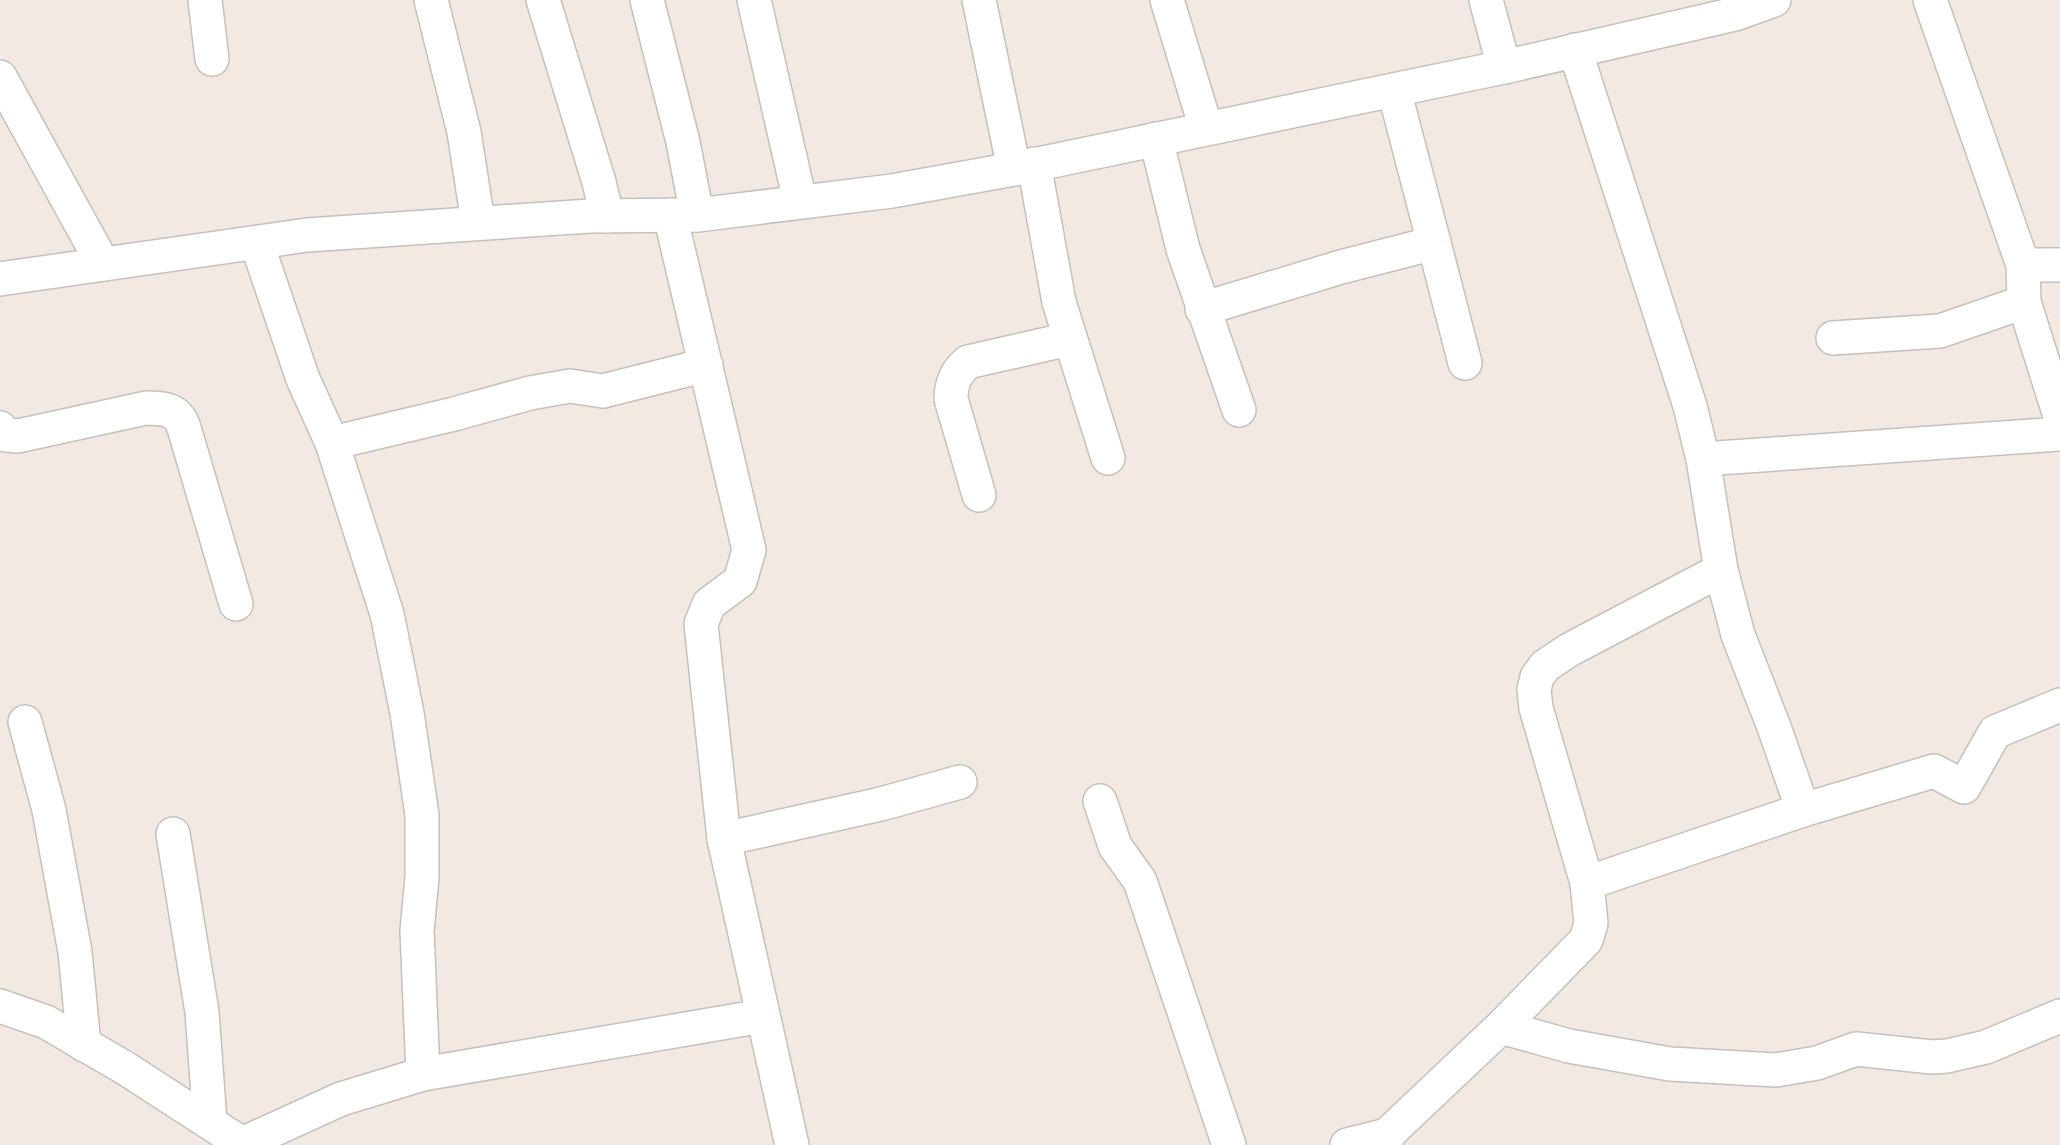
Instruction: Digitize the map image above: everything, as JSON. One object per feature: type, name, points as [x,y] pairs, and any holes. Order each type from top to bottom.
[{"type":"street","points":[[206,0],[212,59]]},
{"type":"street","points":[[431,0],[464,132],[478,222]]},
{"type":"street","points":[[543,0],[599,182],[606,216]]},
{"type":"street","points":[[647,0],[683,142],[684,215],[706,365],[749,550],[740,580],[709,604],[701,624],[724,838],[792,1145]]},
{"type":"street","points":[[754,0],[800,201]]},
{"type":"street","points":[[979,0],[1069,339],[1108,458]]},
{"type":"street","points":[[1167,0],[1206,128]]},
{"type":"street","points":[[1486,0],[1504,67]]},
{"type":"street","points":[[0,279],[257,244],[307,235],[478,222],[684,215],[892,191],[1024,167],[1504,67],[1735,14],[1774,0]]},
{"type":"street","points":[[1930,0],[2024,265],[2024,302],[2060,416]]},
{"type":"street","points":[[1575,50],[1686,395],[1703,459],[1721,570],[1738,635],[1803,810]]},
{"type":"street","points":[[0,77],[103,264]]},
{"type":"street","points":[[1394,90],[1465,363]]},
{"type":"street","points":[[1156,139],[1183,249],[1239,410]]},
{"type":"street","points":[[1202,309],[1341,267],[1434,243]]},
{"type":"street","points":[[257,244],[303,379],[332,442],[387,614],[407,713],[422,815],[422,877],[417,932],[423,1074]]},
{"type":"street","points":[[2024,265],[2060,265]]},
{"type":"street","points":[[1833,338],[1940,331],[2024,302]]},
{"type":"street","points":[[979,495],[951,399],[951,386],[959,370],[968,362],[1069,339]]},
{"type":"street","points":[[332,442],[547,389],[570,387],[603,391],[706,365]]},
{"type":"street","points":[[0,428],[6,435],[18,436],[146,408],[163,408],[176,413],[184,428],[236,604]]},
{"type":"street","points":[[1703,459],[2060,434]]},
{"type":"street","points":[[1347,1145],[1387,1140],[1586,940],[1591,923],[1587,883],[1536,708],[1534,690],[1537,677],[1545,666],[1569,650],[1721,570]]},
{"type":"street","points":[[1587,883],[1803,810],[1934,771],[1964,787],[1995,732],[2060,705]]},
{"type":"street","points":[[25,722],[49,810],[74,941],[84,1045]]},
{"type":"street","points":[[724,838],[881,804],[960,782]]},
{"type":"street","points":[[1100,801],[1115,846],[1140,881],[1229,1145]]},
{"type":"street","points":[[173,834],[202,1012],[210,1122]]},
{"type":"street","points":[[0,1006],[46,1022],[243,1144],[341,1099],[423,1074],[762,1016]]},
{"type":"street","points":[[1501,1027],[1569,1046],[1670,1064],[1776,1070],[1817,1063],[1856,1049],[1932,1057],[1947,1056],[1986,1047],[2060,1016]]}]
